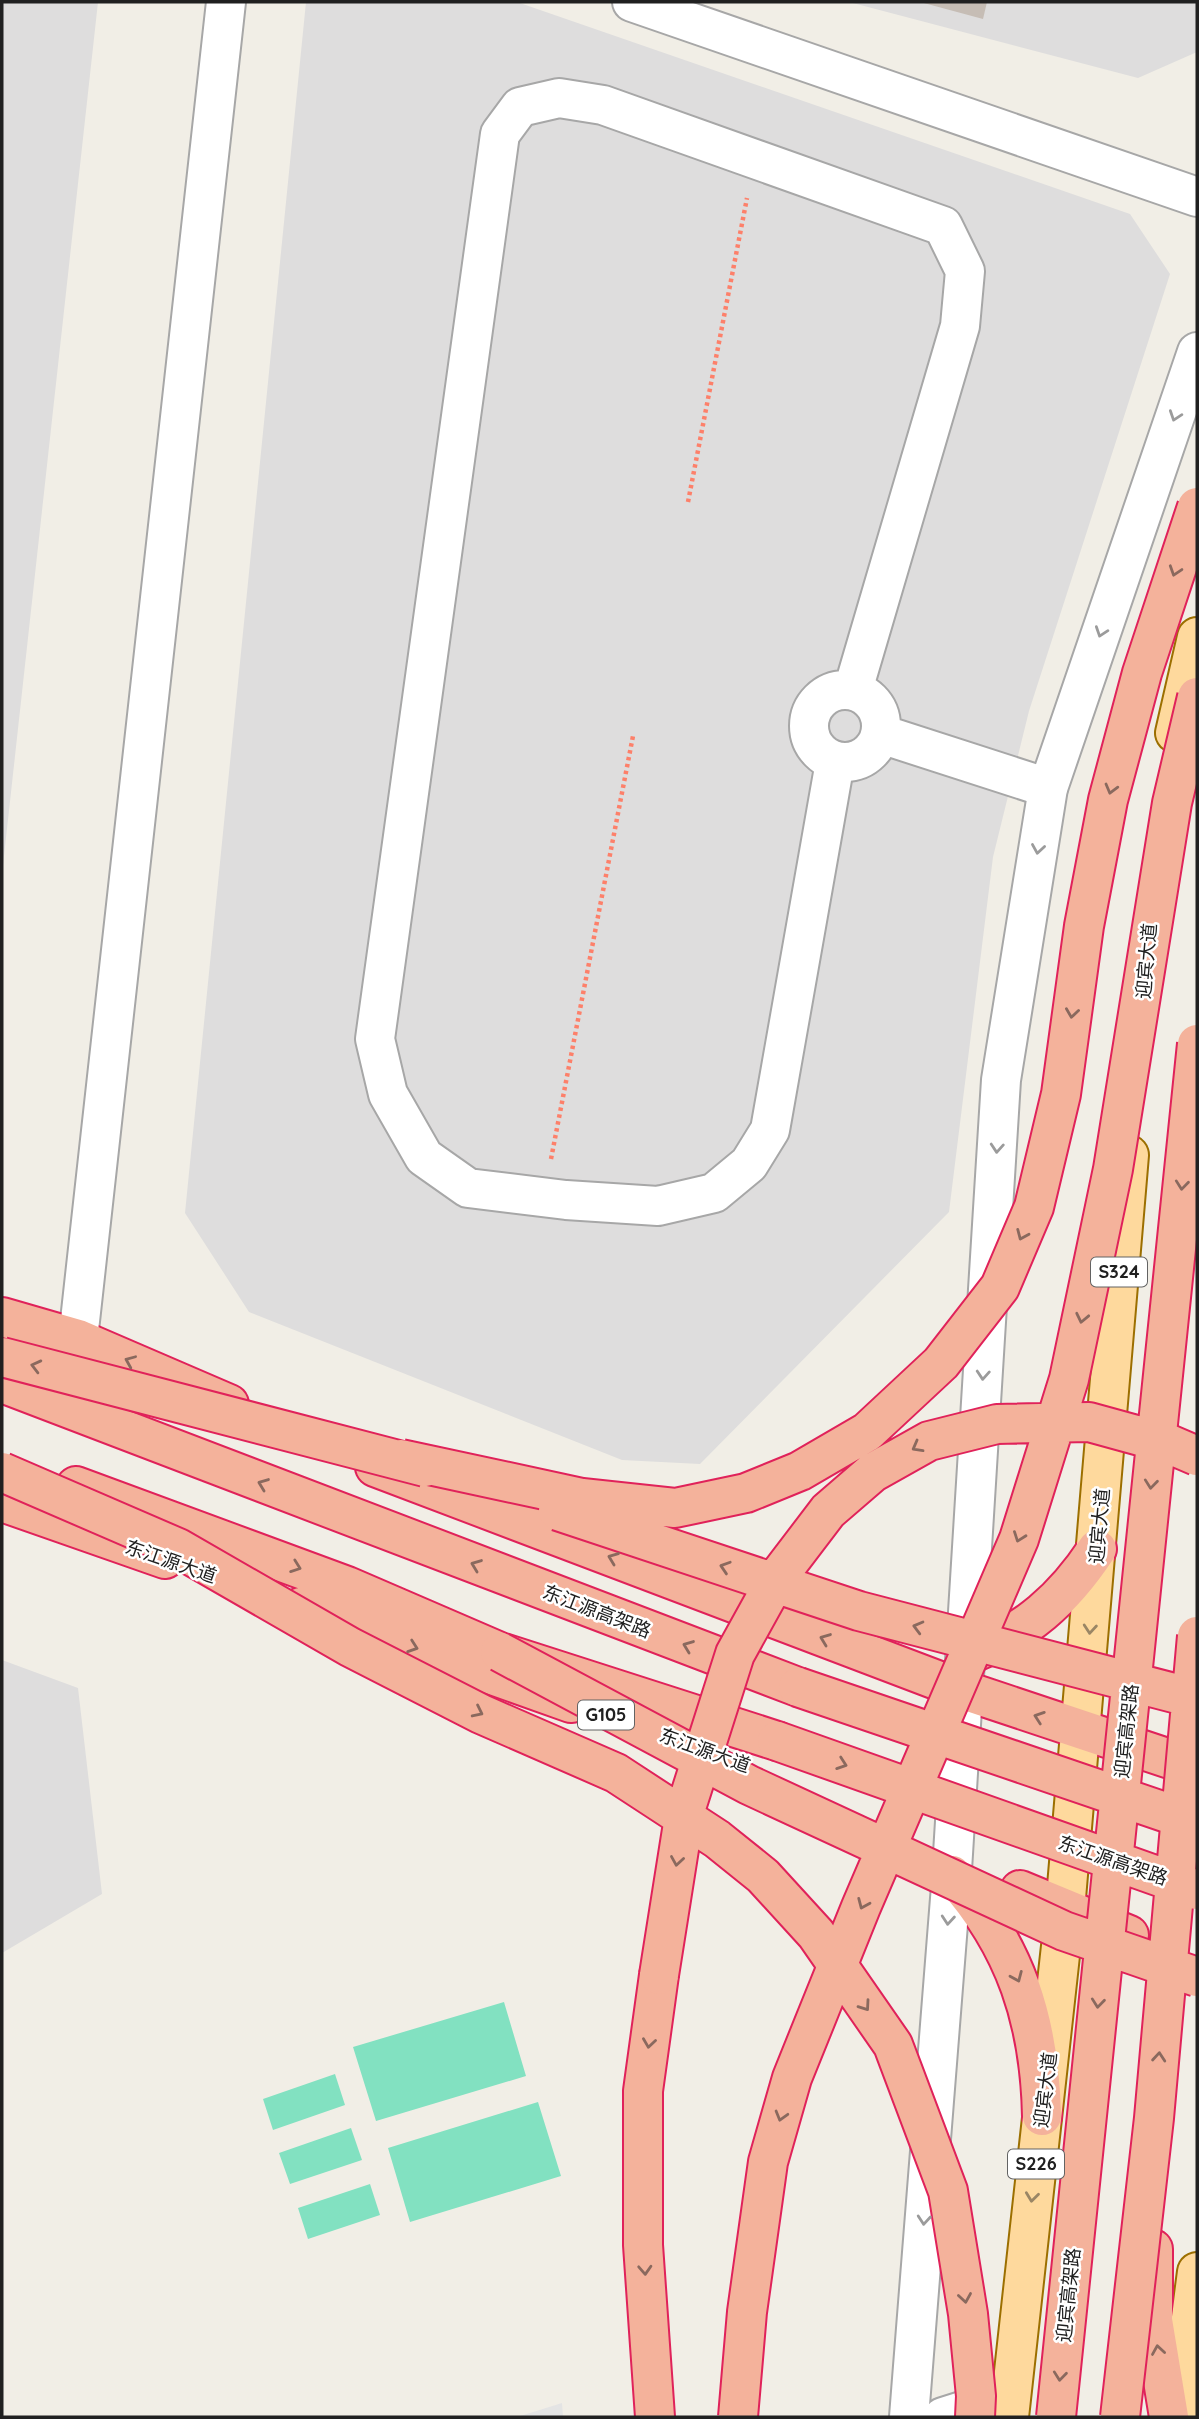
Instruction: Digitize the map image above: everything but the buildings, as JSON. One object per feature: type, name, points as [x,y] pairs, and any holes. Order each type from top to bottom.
[{"type":"highway","points":[[2,1357],[401,1459],[582,1498],[675,1508],[746,1493],[800,1471],[867,1432],[940,1363],[1000,1287],[1034,1207],[1061,1094],[1084,926],[1108,800],[1142,673],[1197,507]]},
{"type":"highway","points":[[738,2417],[747,2312],[768,2162],[792,2078],[861,1907],[1019,1539],[1069,1379],[1113,1169],[1172,803],[1197,697]]},
{"type":"highway","name":"迎宾高架路","points":[[1056,2417],[1197,1044]]},
{"type":"highway","points":[[2,1317],[78,1339],[396,1476],[892,1664],[964,1673],[1082,1732],[1197,1768]]},
{"type":"highway","name":"东江源高架路","points":[[2,1383],[798,1687],[1197,1823]]},
{"type":"highway","points":[[656,2417],[643,2245],[643,2091],[659,1975],[685,1811],[735,1654],[776,1578],[828,1511],[872,1473],[929,1441],[997,1424],[1089,1422],[1169,1444],[1197,1456]]},
{"type":"highway","name":"东江源高架路","points":[[2,1459],[347,1586],[500,1652],[777,1741],[1197,1890]]},
{"type":"highway","points":[[401,1459],[859,1611],[1197,1699]]},
{"type":"highway","points":[[2,1472],[178,1548],[350,1647],[481,1714],[616,1773],[716,1839],[763,1875],[816,1934],[893,2045],[948,2191],[968,2314],[976,2396],[975,2417]]},
{"type":"highway","name":"东江源大道","points":[[2,1502],[756,1768],[942,1859],[1197,1962]]},
{"type":"highway","points":[[964,1673],[998,1643],[1046,1611],[1078,1577],[1097,1549]]},
{"type":"highway","points":[[1120,2417],[1154,2118],[1197,1636]]},
{"type":"highway","points":[[500,1652],[761,1791],[1064,1931],[1197,1977]]},
{"type":"highway","points":[[942,1859],[989,1922],[1023,1991],[1037,2042],[1042,2116]]},
{"type":"highway","points":[[1154,2118],[1153,2320],[1169,2417]]},
{"type":"main road","name":"迎宾大道","points":[[1010,2406],[1082,1732],[1160,797],[1197,636]]},
{"type":"main road","points":[[1178,2417],[1197,2272]]},
{"type":"street","points":[[78,1339],[226,2]]},
{"type":"street","points":[[632,2],[1197,197]]},
{"type":"street","points":[[835,762],[770,1130],[749,1164],[714,1193],[658,1206],[544,1198],[468,1188],[424,1157],[388,1094],[375,1039],[500,134],[520,107],[559,98],[603,105],[943,226],[965,271],[960,326],[853,690]]},
{"type":"street","points":[[909,2417],[942,1859],[964,1673],[1001,1080],[1048,788],[1197,352]]},
{"type":"street","points":[[839,689],[853,690],[865,695],[874,705],[880,718],[881,734],[875,747],[864,758],[850,763],[835,762],[822,755],[812,743],[808,729],[810,714],[827,694],[839,689]]},
{"type":"street","points":[[881,734],[1048,788]]},
{"type":"street","points":[[943,2417],[1010,2406]]},
{"type":"path","points":[[688,502],[754,159]]},
{"type":"path","points":[[544,1198],[633,736]]},
{"type":"shaded area","points":[[2,2],[98,2],[2,874]]},
{"type":"shaded area","points":[[306,2],[517,2],[1130,214],[1170,274],[1029,711],[993,857],[949,1212],[700,1464],[622,1460],[249,1312],[185,1213]]},
{"type":"shaded area","points":[[849,2],[1197,2],[1197,52],[1138,78]]},
{"type":"shaded area","points":[[2,1660],[78,1688],[102,1894],[2,1953]]},
{"type":"shaded area","points":[[562,2403],[563,2417],[517,2417]]},
{"type":"green space","points":[[504,2002],[526,2076],[376,2121],[353,2047]]},
{"type":"green space","points":[[335,2074],[345,2105],[273,2130],[263,2099]]},
{"type":"green space","points":[[538,2102],[561,2176],[410,2222],[388,2148]]},
{"type":"green space","points":[[351,2128],[362,2160],[290,2184],[279,2153]]},
{"type":"green space","points":[[370,2184],[380,2215],[308,2239],[298,2208]]}]
